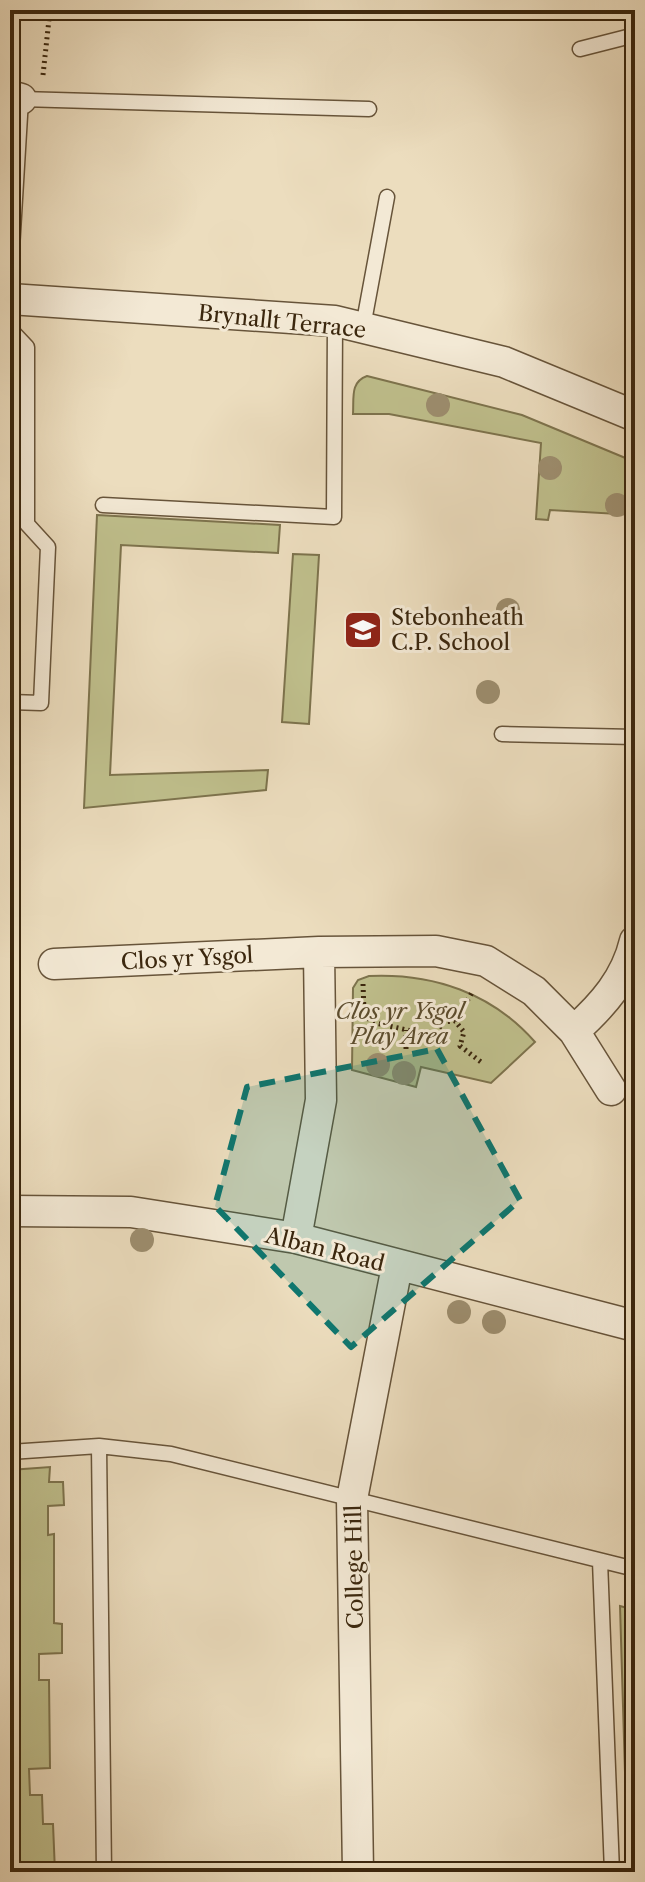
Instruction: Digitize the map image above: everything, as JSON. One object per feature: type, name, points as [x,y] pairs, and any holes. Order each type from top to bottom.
[{"type":"street","name":"Brynallt Terrace","points":[[10,299],[349,324],[504,362],[635,416]]},
{"type":"street","points":[[574,1031],[606,1002],[630,962],[635,941]]},
{"type":"street","name":"Clos yr Ysgol","points":[[54,964],[319,952],[436,951],[486,961],[534,991],[574,1031],[611,1090]]},
{"type":"street","points":[[296,1238],[321,1100],[319,952]]},
{"type":"street","name":"Alban Road","points":[[10,1211],[131,1212],[296,1238],[635,1326]]},
{"type":"street","name":"College Hill","points":[[358,1872],[352,1499],[397,1266]]},
{"type":"lane","points":[[580,49],[635,35]]},
{"type":"lane","points":[[10,282],[15,98],[369,109]]},
{"type":"lane","points":[[103,505],[334,517],[349,324],[387,197]]},
{"type":"lane","points":[[10,329],[27,347],[27,524],[48,547],[41,703],[10,702]]},
{"type":"lane","points":[[502,734],[635,737]]},
{"type":"lane","points":[[99,1446],[104,1872]]},
{"type":"lane","points":[[10,1452],[99,1446],[171,1454],[635,1569]]},
{"type":"lane","points":[[600,1561],[612,1872]]},
{"type":"path","points":[[15,98],[42,79],[50,10]]},
{"type":"path","points":[[319,952],[363,978],[367,1018],[377,1024],[434,1036],[443,1022],[450,1020],[460,1024],[464,1037],[460,1046],[481,1062]]},
{"type":"path","points":[[422,1001],[443,1022]]},
{"type":"path","points":[[406,1030],[406,1049]]},
{"type":"highlighted area","points":[[437,1049],[520,1200],[351,1347],[215,1206],[247,1087]]},
{"type":"green space","points":[[367,376],[522,415],[635,462],[635,515],[550,510],[548,520],[536,519],[541,443],[389,414],[353,414],[355,386]]},
{"type":"green space","points":[[97,515],[280,525],[278,553],[121,545],[110,775],[268,770],[266,790],[84,808]]},
{"type":"green space","points":[[293,554],[319,555],[309,724],[282,722]]},
{"type":"green space","name":"Clos yr Ysgol Play Area","points":[[369,976],[416,978],[460,990],[500,1011],[535,1042],[491,1083],[421,1067],[416,1087],[352,1070],[353,988],[358,980]]},
{"type":"green space","points":[[50,1467],[49,1482],[63,1482],[64,1505],[48,1506],[48,1535],[54,1534],[54,1623],[62,1624],[62,1653],[39,1654],[39,1680],[49,1680],[50,1768],[29,1769],[30,1795],[42,1795],[43,1824],[53,1824],[55,1872],[10,1872],[10,1470]]},
{"type":"green space","points":[[620,1606],[635,1610],[635,1872],[628,1872]]},
{"type":"place","name":"Stebonheath C.P. School","points":[[363,630]]}]
